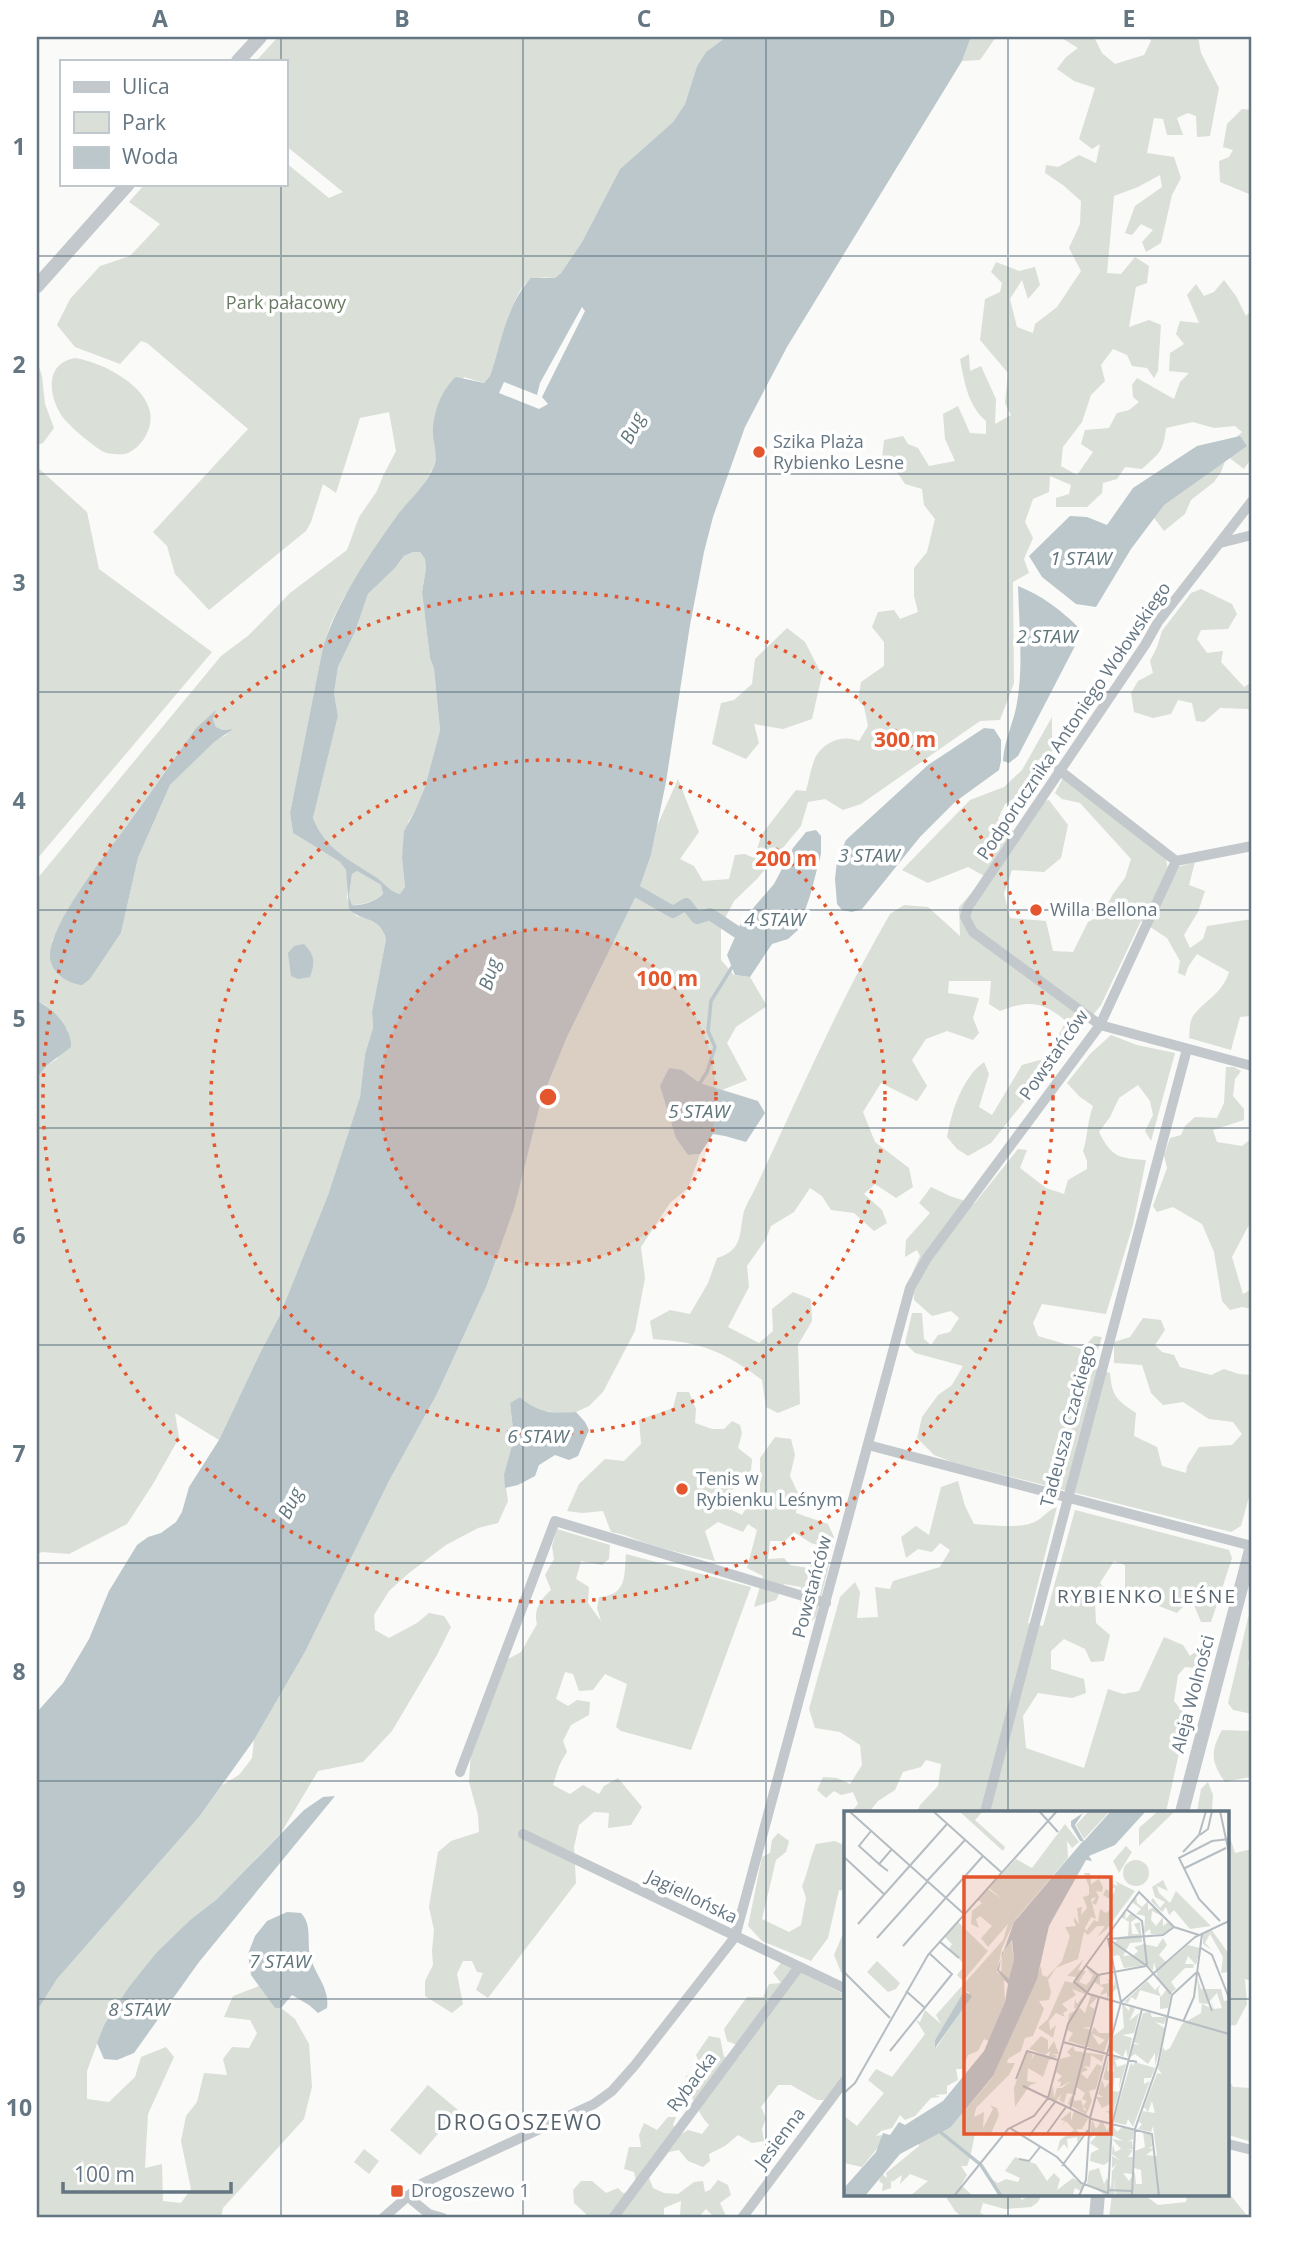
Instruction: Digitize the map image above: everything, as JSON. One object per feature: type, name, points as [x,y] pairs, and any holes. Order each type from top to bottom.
[{"type":"street","points":[[239,60],[260,37]]},
{"type":"street","points":[[37,286],[126,186]]},
{"type":"street","name":"Podporucznika Antoniego Wołowskiego","points":[[1100,1025],[973,932],[965,917],[968,907],[1158,622],[1252,501]]},
{"type":"street","points":[[1220,543],[1252,534]]},
{"type":"street","points":[[1059,770],[1176,861],[1252,846]]},
{"type":"street","name":"Powstańców","points":[[383,2218],[423,2183],[594,2104],[612,2091],[735,1937],[910,1288],[927,1258],[1100,1025],[1176,861]]},
{"type":"street","points":[[1100,1025],[1252,1066]]},
{"type":"street","name":"Tadeusza Czackiego","points":[[985,1811],[1187,1049]]},
{"type":"street","points":[[868,1444],[1252,1546]]},
{"type":"street","points":[[460,1772],[555,1521],[826,1603]]},
{"type":"street","name":"Aleja Wolności","points":[[1182,1811],[1252,1546]]},
{"type":"street","name":"Jagiellońska","points":[[523,1834],[844,1988]]},
{"type":"street","name":"Rybacka","points":[[613,2218],[799,1967]]},
{"type":"street","name":"Jesienna","points":[[742,2218],[844,2082]]},
{"type":"street","points":[[1230,2144],[1252,2150]]},
{"type":"street","points":[[407,2196],[429,2214],[443,2218]]},
{"type":"street","points":[[1093,2218],[1098,2196]]},
{"type":"green space","name":"Park pałacowy","points":[[278,37],[726,37],[706,52],[697,66],[685,104],[673,122],[620,169],[582,242],[561,273],[555,278],[530,280],[521,289],[490,376],[484,383],[464,377],[434,442],[437,454],[434,466],[343,599],[331,623],[323,647],[290,813],[293,833],[340,862],[346,870],[347,898],[356,916],[375,923],[386,939],[360,1097],[328,1195],[279,1317],[219,1440],[175,1413],[179,1438],[127,1524],[69,1554],[37,1554],[37,1078],[46,1066],[57,1059],[68,1030],[46,1005],[37,1001],[37,879],[221,656],[249,635],[290,593],[347,550],[359,517],[377,491],[396,451],[389,412],[360,418],[336,493],[323,484],[306,531],[209,610],[175,574],[167,546],[153,532],[248,429],[147,343],[141,341],[120,364],[75,347],[57,325],[70,299],[100,266],[130,256],[160,224],[129,202],[143,186],[287,186],[287,164],[329,198],[343,192],[287,147],[287,60],[257,60]],"holes":[[[215,711],[213,719],[216,727],[231,729],[214,741],[170,785],[138,858],[121,933],[90,979],[52,941],[75,898],[196,728]]]},
{"type":"green space","points":[[971,37],[996,37],[980,60],[962,61]]},
{"type":"green space","points":[[1060,37],[1094,37],[1102,53],[1115,64],[1144,55],[1151,41],[1149,37],[1198,37],[1201,53],[1219,88],[1210,136],[1197,137],[1196,116],[1188,113],[1177,118],[1183,135],[1167,135],[1163,119],[1154,118],[1147,153],[1174,157],[1181,178],[1172,195],[1161,243],[1146,252],[1142,242],[1153,230],[1141,224],[1132,235],[1125,233],[1135,206],[1162,187],[1160,175],[1114,196],[1107,273],[1121,274],[1135,257],[1149,266],[1147,283],[1136,287],[1129,327],[1149,320],[1161,325],[1158,371],[1154,378],[1147,368],[1132,366],[1127,355],[1113,349],[1101,365],[1105,381],[1091,395],[1082,422],[1063,447],[1061,466],[1077,475],[1093,452],[1081,444],[1085,430],[1109,428],[1117,413],[1129,410],[1139,402],[1133,397],[1132,385],[1137,378],[1174,399],[1180,382],[1189,373],[1169,371],[1170,353],[1184,344],[1176,334],[1180,321],[1199,323],[1187,295],[1196,284],[1204,296],[1214,292],[1224,280],[1246,316],[1252,309],[1252,457],[1244,469],[1227,456],[1214,482],[1191,500],[1185,514],[1164,531],[1148,510],[1213,459],[1242,432],[1235,426],[1214,428],[1193,422],[1166,428],[1164,443],[1157,455],[1142,469],[1125,467],[1117,479],[1103,483],[1102,493],[1087,507],[1056,507],[1056,498],[1069,494],[1071,485],[1050,476],[1049,492],[1033,499],[1025,522],[1033,538],[1024,559],[1029,573],[1013,582],[1014,683],[1000,720],[980,721],[861,804],[843,810],[825,799],[808,802],[801,826],[757,879],[734,901],[721,926],[721,960],[734,975],[750,977],[767,1006],[736,1027],[727,1043],[747,1080],[722,1090],[700,1083],[682,1070],[673,1104],[673,1122],[680,1143],[688,1155],[700,1154],[688,1188],[670,1203],[641,1247],[645,1278],[635,1331],[603,1392],[589,1406],[576,1412],[536,1410],[520,1397],[510,1403],[514,1438],[504,1474],[508,1501],[498,1523],[478,1528],[446,1545],[389,1591],[374,1615],[375,1630],[389,1638],[417,1623],[429,1613],[444,1616],[451,1627],[392,1731],[363,1762],[318,1771],[281,1833],[217,1899],[190,1920],[157,1952],[104,2025],[87,2071],[87,2099],[109,2102],[135,2077],[141,2057],[166,2047],[174,2057],[148,2114],[145,2168],[162,2164],[163,2201],[181,2203],[191,2189],[181,2141],[186,2116],[197,2102],[204,2073],[227,2075],[223,2059],[232,2047],[249,2048],[257,2033],[250,2020],[224,2017],[233,1996],[259,1986],[275,2008],[281,2008],[295,2019],[309,2044],[312,2087],[304,2119],[223,2208],[221,2218],[37,2218],[37,2011],[57,1979],[199,1817],[222,1785],[239,1775],[252,1758],[254,1740],[305,1652],[389,1481],[437,1394],[487,1285],[515,1206],[541,1101],[567,1037],[638,892],[651,855],[657,826],[678,779],[699,832],[680,859],[694,866],[703,881],[729,879],[735,855],[745,854],[754,858],[762,834],[796,790],[806,791],[819,752],[840,739],[859,741],[868,726],[864,707],[858,700],[861,682],[884,666],[884,642],[872,627],[878,612],[894,610],[900,619],[918,612],[914,596],[914,568],[927,552],[935,519],[924,505],[922,489],[905,484],[897,472],[882,459],[884,440],[903,436],[908,444],[918,448],[929,466],[955,461],[945,439],[943,414],[958,406],[970,433],[986,434],[986,421],[971,401],[963,376],[960,359],[969,354],[970,371],[981,366],[996,399],[995,424],[1011,415],[1005,403],[1008,373],[980,340],[985,299],[1000,292],[1002,283],[991,272],[996,262],[1019,271],[1035,267],[1040,285],[1028,299],[1022,280],[1010,299],[1017,327],[1033,333],[1035,324],[1057,307],[1081,271],[1069,248],[1080,224],[1081,201],[1045,173],[1046,165],[1058,167],[1079,155],[1096,163],[1100,144],[1092,149],[1079,139],[1095,88],[1074,81],[1057,69],[1066,57],[1078,48]]},
{"type":"green space","points":[[1242,109],[1252,110],[1252,206],[1249,194],[1220,182],[1219,161],[1229,157],[1233,150],[1223,147],[1227,124]]},
{"type":"green space","points":[[75,358],[89,361],[118,375],[132,384],[143,396],[149,408],[151,422],[143,440],[131,451],[125,454],[104,452],[80,434],[60,413],[53,396],[54,372],[66,361]]},
{"type":"green space","points":[[37,361],[42,376],[45,404],[54,428],[43,443],[37,445]]},
{"type":"green space","points":[[37,467],[87,512],[99,569],[212,652],[37,859]]},
{"type":"green space","points":[[420,552],[425,559],[422,592],[440,730],[425,787],[408,822],[402,858],[405,887],[400,894],[340,854],[318,829],[313,818],[338,716],[334,693],[338,667],[355,632],[368,594],[404,556]]},
{"type":"green space","points":[[1201,589],[1232,604],[1237,614],[1228,629],[1201,630],[1197,639],[1207,653],[1223,651],[1221,662],[1244,687],[1252,682],[1252,717],[1248,709],[1220,708],[1204,722],[1196,721],[1192,703],[1178,700],[1171,714],[1153,718],[1134,712],[1131,693],[1138,681],[1153,673],[1150,661],[1162,631],[1191,593]]},
{"type":"green space","points":[[787,628],[805,642],[822,675],[812,719],[783,729],[754,724],[759,743],[746,759],[712,744],[721,703],[734,700],[752,684],[755,659]]},
{"type":"green space","points":[[1052,717],[1052,755],[1028,790],[1005,804],[998,819],[1016,833],[1040,802],[1049,800],[1068,825],[1061,858],[1044,872],[1012,870],[1004,894],[1010,918],[1046,921],[1053,951],[1073,952],[1088,922],[1102,915],[1125,878],[1131,859],[1080,803],[1062,799],[1055,793],[1063,778],[1166,859],[1168,870],[1195,862],[1189,885],[1205,891],[1198,912],[1184,935],[1190,948],[1203,939],[1207,926],[1252,919],[1252,953],[1249,957],[1252,958],[1252,1016],[1240,1017],[1231,1050],[1189,1038],[1193,1016],[1218,991],[1229,972],[1197,954],[1185,976],[1178,973],[1180,961],[1167,938],[1141,921],[1101,1005],[991,1143],[968,1156],[957,1149],[947,1137],[955,1106],[970,1077],[984,1062],[989,1074],[979,1107],[992,1115],[1022,1065],[1047,1058],[1066,1021],[1050,1009],[1035,1004],[1019,1005],[1000,1011],[989,1004],[991,981],[949,981],[948,993],[979,998],[973,1018],[979,1033],[973,1040],[947,1031],[926,1039],[912,1060],[927,1086],[917,1101],[881,1083],[863,1112],[875,1142],[909,1168],[913,1187],[896,1198],[875,1184],[864,1194],[882,1210],[887,1223],[874,1231],[854,1213],[831,1210],[822,1196],[810,1188],[794,1212],[771,1226],[766,1239],[747,1266],[749,1287],[728,1327],[759,1343],[773,1331],[772,1309],[793,1292],[811,1299],[812,1321],[798,1345],[800,1404],[778,1413],[766,1407],[762,1380],[711,1350],[653,1339],[650,1321],[670,1310],[690,1314],[708,1283],[717,1258],[726,1255],[736,1245],[744,1211],[837,1015],[890,914],[904,905],[928,907],[960,936],[959,907],[986,877],[968,867],[928,883],[902,870],[970,800],[1004,787],[1022,770]]},
{"type":"green space","points":[[357,871],[381,885],[383,894],[369,902],[352,905],[349,896],[352,874]]},
{"type":"green space","points":[[1111,1035],[1137,1045],[1175,1053],[1151,1141],[1145,1131],[1153,1115],[1150,1101],[1138,1085],[1119,1098],[1099,1132],[1108,1147],[1117,1155],[1146,1160],[1133,1225],[1106,1314],[1042,1304],[1033,1323],[1038,1336],[1082,1349],[1094,1336],[1102,1337],[1093,1367],[1110,1373],[1112,1388],[1117,1397],[1136,1413],[1134,1436],[1157,1447],[1162,1466],[1186,1473],[1187,1466],[1199,1447],[1232,1445],[1242,1434],[1233,1422],[1209,1419],[1183,1402],[1163,1405],[1151,1393],[1142,1365],[1114,1363],[1114,1342],[1130,1337],[1143,1318],[1161,1320],[1165,1330],[1155,1345],[1162,1352],[1174,1355],[1180,1367],[1211,1375],[1224,1369],[1252,1375],[1252,1486],[1241,1526],[1231,1532],[952,1462],[934,1455],[917,1438],[922,1417],[938,1395],[952,1385],[963,1366],[915,1353],[905,1343],[912,1313],[922,1313],[924,1339],[931,1345],[938,1335],[950,1332],[959,1318],[951,1311],[932,1316],[914,1300],[912,1274],[920,1256],[917,1250],[905,1257],[906,1240],[930,1213],[919,1203],[931,1187],[974,1204],[1018,1149],[1027,1150],[1020,1168],[1046,1188],[1064,1194],[1068,1180],[1087,1169],[1083,1151],[1093,1106],[1067,1083],[1090,1054]]},
{"type":"green space","points":[[1226,1067],[1241,1071],[1235,1079],[1233,1096],[1244,1109],[1244,1120],[1213,1130],[1217,1142],[1242,1146],[1252,1138],[1252,1175],[1249,1185],[1252,1219],[1232,1257],[1243,1294],[1252,1289],[1252,1309],[1242,1307],[1230,1310],[1222,1301],[1214,1252],[1202,1224],[1173,1207],[1157,1212],[1153,1206],[1167,1168],[1164,1155],[1170,1138],[1181,1135],[1185,1126],[1195,1117],[1217,1118],[1224,1103]]},
{"type":"green space","points":[[677,1392],[689,1392],[696,1409],[695,1423],[712,1429],[724,1429],[732,1421],[740,1425],[742,1433],[738,1448],[752,1459],[751,1470],[728,1494],[730,1509],[742,1515],[749,1503],[760,1498],[760,1458],[775,1437],[791,1439],[795,1455],[790,1476],[798,1493],[796,1513],[828,1524],[834,1537],[832,1549],[811,1543],[794,1532],[785,1541],[770,1541],[768,1559],[784,1558],[790,1565],[808,1568],[818,1556],[829,1565],[816,1617],[810,1623],[800,1606],[801,1587],[784,1584],[776,1600],[754,1607],[763,1576],[747,1568],[757,1530],[748,1524],[743,1532],[718,1522],[705,1531],[715,1561],[611,1532],[603,1511],[567,1511],[579,1484],[605,1459],[624,1461],[641,1444],[639,1420],[673,1408]]},
{"type":"green space","points":[[958,1481],[965,1506],[974,1524],[1024,1525],[1038,1520],[1057,1507],[1028,1623],[1043,1626],[1075,1510],[1229,1550],[1232,1558],[1211,1622],[1201,1622],[1191,1598],[1177,1613],[1156,1605],[1146,1587],[1139,1593],[1125,1593],[1125,1565],[1114,1561],[1100,1583],[1117,1603],[1095,1603],[1096,1623],[1110,1635],[1104,1661],[1091,1662],[1085,1649],[1064,1639],[1051,1651],[1051,1669],[1084,1679],[1086,1693],[1072,1698],[1038,1693],[1023,1716],[1026,1748],[1084,1768],[1108,1689],[1123,1694],[1139,1691],[1164,1637],[1183,1645],[1190,1656],[1205,1644],[1210,1652],[1204,1669],[1185,1667],[1178,1675],[1174,1701],[1187,1717],[1166,1811],[917,1811],[938,1786],[941,1764],[926,1760],[921,1767],[903,1772],[895,1790],[878,1801],[870,1811],[852,1811],[858,1804],[853,1792],[841,1795],[834,1791],[826,1798],[817,1790],[823,1777],[837,1778],[850,1784],[862,1765],[860,1745],[840,1732],[815,1728],[809,1709],[840,1597],[855,1582],[860,1592],[857,1618],[878,1617],[875,1587],[890,1589],[893,1581],[940,1567],[950,1550],[940,1543],[932,1552],[918,1549],[906,1558],[901,1537],[916,1526],[929,1535],[941,1487]]},
{"type":"green space","points":[[557,1529],[610,1545],[609,1559],[602,1565],[581,1561],[576,1579],[589,1587],[588,1603],[601,1621],[597,1608],[599,1597],[608,1596],[619,1589],[624,1577],[626,1554],[751,1587],[691,1750],[621,1731],[616,1727],[627,1684],[605,1674],[593,1690],[579,1691],[573,1674],[565,1672],[556,1699],[568,1706],[577,1700],[590,1702],[589,1715],[571,1725],[563,1741],[567,1752],[559,1765],[553,1785],[570,1794],[583,1785],[599,1794],[604,1786],[618,1778],[642,1807],[631,1825],[608,1828],[609,1813],[594,1812],[579,1825],[574,1847],[576,1883],[488,1998],[476,1990],[483,1973],[477,1972],[472,1961],[463,1961],[457,1974],[463,2004],[452,2013],[425,1996],[425,1981],[433,1965],[434,1930],[429,1907],[438,1852],[451,1841],[479,1832],[478,1815],[469,1782],[472,1735],[504,1661],[521,1652],[537,1624],[539,1605],[551,1590],[545,1575],[554,1559],[552,1546]]},
{"type":"green space","points":[[1252,1608],[1252,1662],[1248,1661],[1252,1714],[1233,1710],[1228,1703]]},
{"type":"green space","points":[[1222,1730],[1252,1731],[1250,1777],[1225,1782],[1214,1757],[1215,1745]]},
{"type":"green space","points":[[1208,1782],[1213,1795],[1212,1809],[1215,1811],[1197,1811],[1201,1789]]},
{"type":"green space","points":[[778,1833],[789,1841],[786,1852],[776,1860],[762,1919],[789,1932],[801,1925],[806,1898],[802,1886],[816,1844],[835,1841],[844,1845],[844,1891],[839,1890],[828,1938],[811,1961],[762,1941],[748,1926],[762,1857],[770,1853],[772,1840]]},
{"type":"green space","points":[[1230,1837],[1235,1853],[1252,1849],[1252,1981],[1245,1979],[1247,2004],[1236,2025],[1230,2026]]},
{"type":"green space","points":[[844,1934],[844,1974],[834,1955]]},
{"type":"green space","points":[[781,1963],[844,1994],[844,2074],[824,2100],[817,2100],[791,2085],[778,2085],[761,2107],[766,2118],[762,2129],[764,2141],[752,2143],[738,2135],[709,2154],[710,2161],[703,2167],[688,2161],[679,2150],[669,2152],[649,2178],[653,2188],[664,2193],[678,2194],[694,2182],[703,2181],[705,2192],[718,2180],[728,2185],[731,2195],[720,2203],[727,2218],[715,2218],[706,2209],[698,2218],[680,2215],[681,2201],[664,2208],[664,2218],[583,2218],[586,2214],[574,2203],[573,2190],[581,2181],[592,2181],[606,2193],[618,2188],[623,2193],[638,2190],[634,2172],[624,2169],[629,2147],[641,2147],[639,2135],[644,2123],[657,2130],[668,2117],[676,2117],[673,2125],[681,2134],[688,2130],[702,2134],[709,2125],[685,2089],[686,2076],[702,2070],[696,2055],[709,2036],[720,2038],[724,2057],[740,2056],[742,2047],[727,2041],[724,2029],[747,1997],[763,1997],[769,1984],[781,1983],[773,1973]]},
{"type":"green space","points":[[1230,2082],[1233,2087],[1252,2088],[1252,2142],[1230,2136]]},
{"type":"green space","points":[[428,2085],[458,2110],[420,2155],[390,2130]]},
{"type":"green space","points":[[364,2149],[379,2161],[369,2174],[354,2162]]},
{"type":"green space","points":[[1230,2194],[1249,2218],[1109,2218],[1112,2196],[1146,2196],[1158,2205],[1186,2202],[1187,2196]]},
{"type":"green space","points":[[1019,2196],[1022,2200],[1028,2196],[1042,2196],[1031,2207],[1005,2209],[983,2203],[980,2213],[990,2218],[963,2218],[946,2197]]},
{"type":"water","name":"Bug","points":[[726,37],[971,37],[962,61],[787,347],[745,427],[713,517],[704,552],[666,782],[651,855],[638,892],[567,1037],[541,1101],[515,1206],[487,1285],[437,1394],[389,1481],[305,1652],[254,1740],[199,1817],[57,1979],[37,2011],[37,1712],[63,1683],[89,1639],[109,1591],[137,1545],[176,1522],[182,1512],[189,1487],[219,1440],[279,1317],[328,1195],[360,1097],[386,939],[379,926],[349,909],[346,870],[340,862],[293,833],[290,813],[323,647],[337,611],[356,577],[399,513],[431,473],[436,457],[434,422],[437,408],[447,388],[456,377],[484,383],[490,376],[510,312],[523,288],[531,278],[555,278],[561,273],[582,242],[620,169],[673,122],[685,104],[697,66],[706,52]],"holes":[[[582,307],[585,311],[542,397],[548,404],[539,409],[499,393],[504,382],[537,395],[540,383]],[[420,552],[425,559],[422,592],[440,730],[425,787],[404,831],[402,858],[405,887],[400,894],[348,860],[324,838],[313,818],[338,716],[334,693],[338,667],[355,632],[368,594],[404,556]],[[357,871],[381,885],[383,894],[369,903],[352,905],[349,896],[352,874]]]},
{"type":"water","name":"1 STAW","points":[[1240,436],[1247,446],[1164,505],[1131,549],[1096,607],[1076,604],[1042,577],[1029,556],[1070,516],[1087,517],[1107,525],[1133,488],[1197,446]]},
{"type":"water","name":"2 STAW","points":[[1018,586],[1051,604],[1080,629],[1075,646],[1018,756],[1009,763],[1003,761],[1016,708],[1020,678]]},
{"type":"water","points":[[216,710],[213,719],[216,727],[223,730],[233,729],[214,742],[170,785],[138,858],[121,933],[90,979],[82,985],[66,980],[56,972],[50,956],[59,926],[69,908],[196,728]]},
{"type":"water","name":"3 STAW","points":[[984,728],[994,729],[1001,740],[999,770],[955,802],[920,837],[862,909],[852,912],[842,910],[837,904],[835,879],[837,861],[846,840],[928,765]]},
{"type":"water","name":"4 STAW","points":[[816,830],[821,836],[821,854],[798,930],[788,939],[772,944],[750,977],[735,975],[727,955],[742,921],[774,884],[793,848],[806,832]]},
{"type":"water","points":[[304,944],[312,956],[313,967],[310,977],[298,979],[291,976],[288,953],[294,946]]},
{"type":"water","points":[[37,1001],[49,1008],[65,1026],[71,1047],[46,1066],[37,1078]]},
{"type":"water","name":"5 STAW","points":[[669,1068],[682,1070],[700,1083],[758,1101],[765,1113],[746,1142],[713,1134],[700,1154],[688,1155],[676,1138],[660,1086]]},
{"type":"water","name":"6 STAW","points":[[520,1397],[534,1407],[546,1411],[576,1412],[589,1430],[578,1456],[569,1460],[555,1455],[539,1465],[535,1476],[505,1488],[504,1474],[514,1438],[510,1403]]},
{"type":"water","name":"8 STAW","points":[[335,1796],[199,1962],[134,2053],[117,2060],[104,2059],[97,2043],[104,2025],[157,1952],[190,1920],[217,1899],[304,1810],[323,1797]]},
{"type":"water","name":"7 STAW","points":[[287,1912],[301,1913],[307,1922],[310,1956],[327,2001],[327,2008],[318,2013],[292,1995],[281,2008],[275,2008],[251,1975],[248,1954],[255,1936],[267,1921]]},
{"type":"waterway","points":[[638,892],[673,912],[686,904],[697,918],[710,914],[737,932]]},
{"type":"waterway","points":[[700,1083],[707,1072],[715,1047],[708,1031],[711,1001],[732,967]]},
{"type":"place","name":"Szika Plaża Rybienko Lesne","points":[[759,452]]},
{"type":"place","name":"Willa Bellona","points":[[1036,910]]},
{"type":"place","name":"Tenis w Rybienku Leśnym","points":[[682,1489]]},
{"type":"place","name":"Drogoszewo 1","points":[[397,2191]]},
{"type":"district","name":"RYBIENKO LEŚNE","points":[[1147,1596]]},
{"type":"district","name":"DROGOSZEWO","points":[[520,2123]]}]
